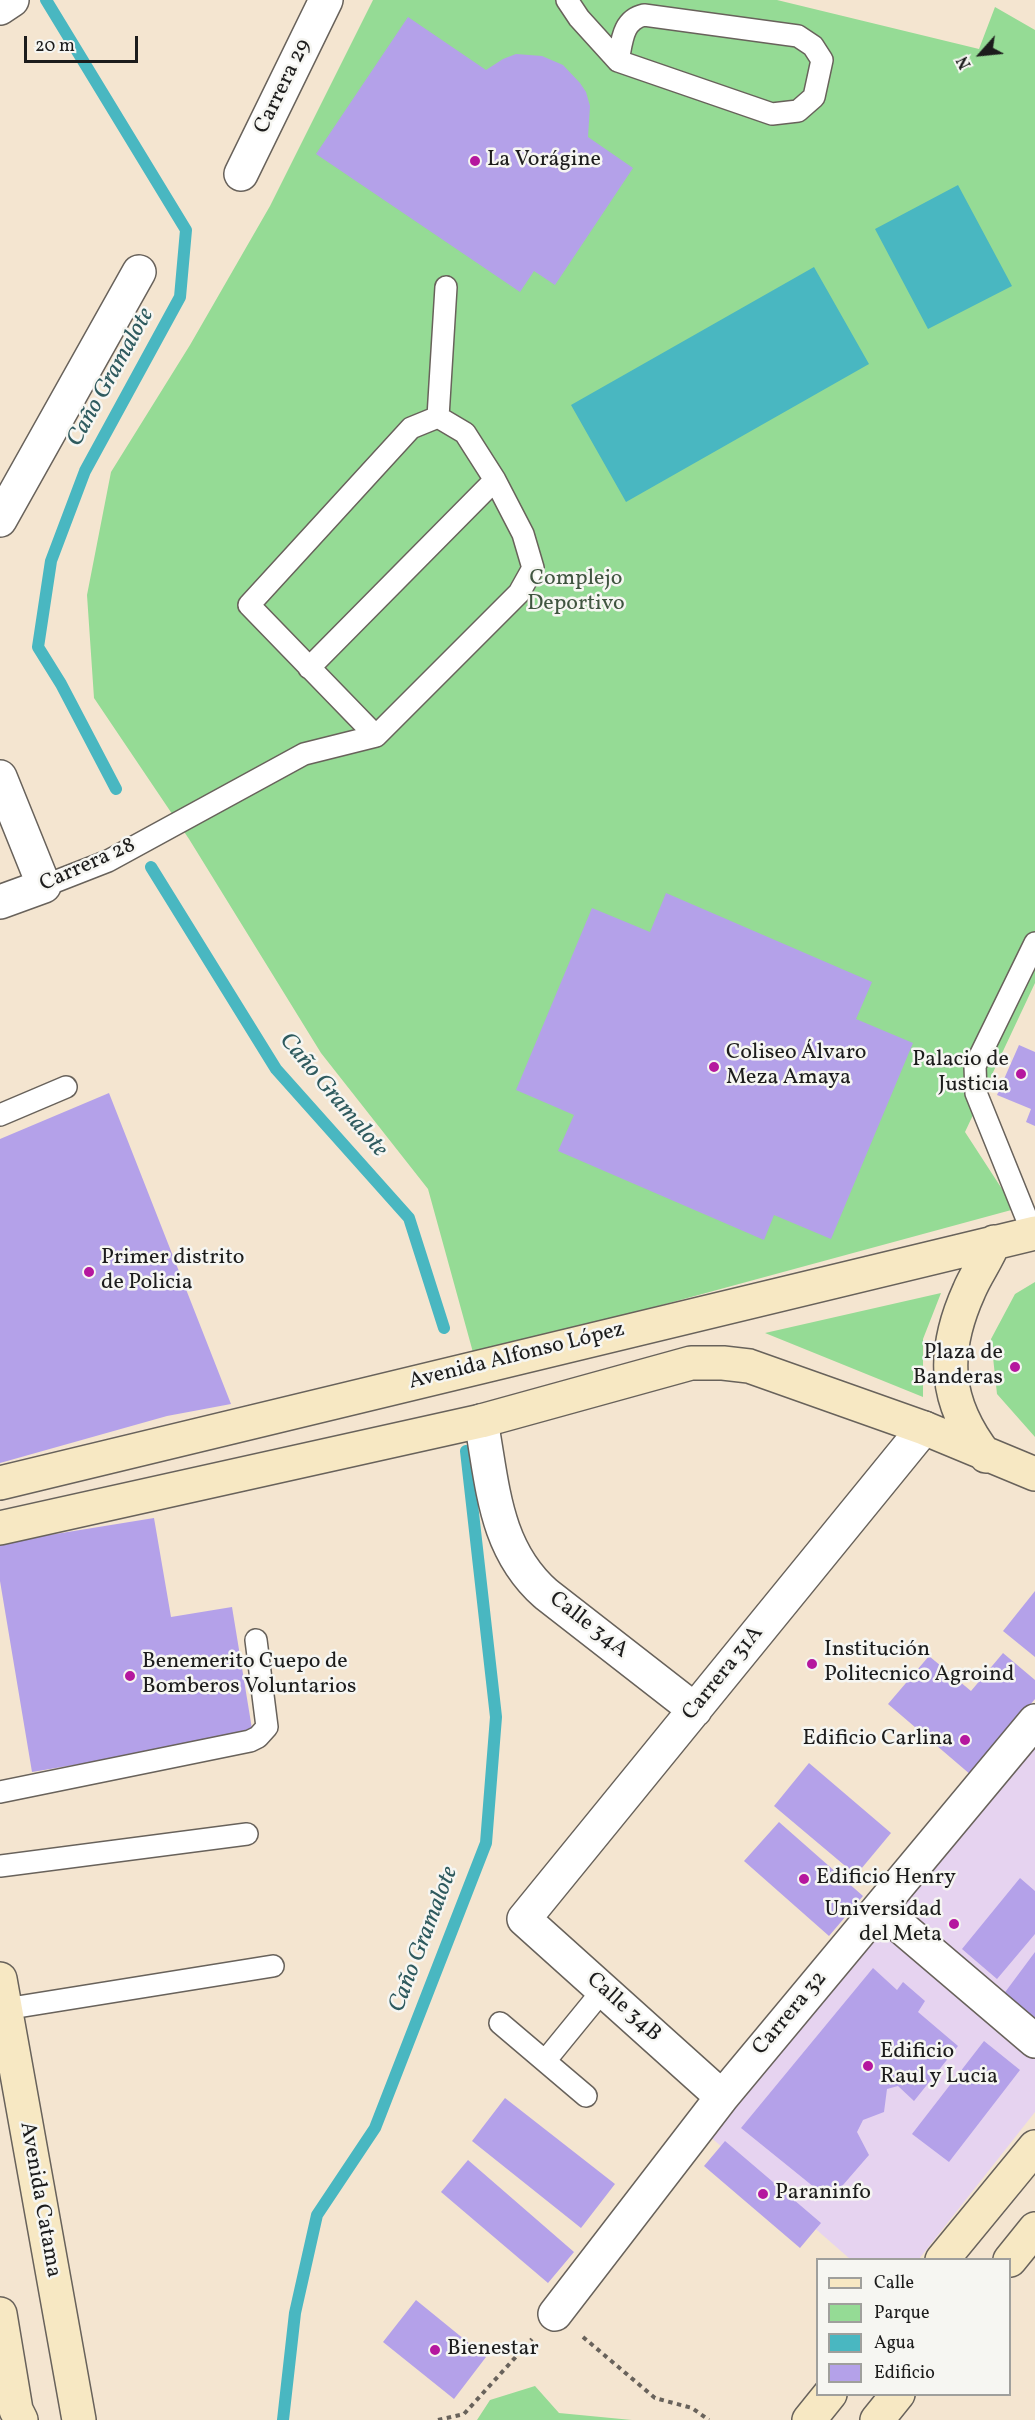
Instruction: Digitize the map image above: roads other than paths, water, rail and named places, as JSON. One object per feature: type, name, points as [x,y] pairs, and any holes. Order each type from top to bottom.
[{"type":"street","points":[[0,8],[12,0]]},
{"type":"street","name":"Carrera 29","points":[[241,174],[326,0]]},
{"type":"street","points":[[0,520],[139,272]]},
{"type":"street","points":[[0,777],[44,885]]},
{"type":"street","name":"Carrera 28","points":[[0,902],[44,885]]},
{"type":"street","name":"Avenida Alfonso López","points":[[0,1483],[1034,1233]]},
{"type":"street","points":[[986,1456],[972,1438],[954,1398],[950,1353],[960,1310],[994,1242]]},
{"type":"street","points":[[0,1528],[481,1421],[691,1363],[749,1366],[924,1428],[986,1456],[1035,1474]]},
{"type":"street","name":"Calle 34A","points":[[481,1421],[501,1526],[518,1563],[531,1580],[695,1710]]},
{"type":"street","name":"Carrera 31A","points":[[524,1919],[924,1428]]},
{"type":"street","name":"Carrera 32","points":[[555,2314],[722,2097],[1035,1721]]},
{"type":"street","points":[[880,1909],[1035,2042]]},
{"type":"street","name":"Calle 34B","points":[[524,1919],[722,2097]]},
{"type":"street","name":"Avenida Catama","points":[[3,1994],[9,2080],[79,2420]]},
{"type":"street","points":[[943,2258],[1035,2147]]},
{"type":"street","points":[[1011,2259],[1035,2229]]},
{"type":"street","points":[[0,2314],[12,2407]]},
{"type":"street","points":[[809,2420],[828,2396]]},
{"type":"street","points":[[877,2420],[896,2396]]},
{"type":"lane","points":[[567,0],[579,18],[618,61],[772,114],[798,111],[814,97],[822,60],[813,46],[798,36],[644,15],[631,20],[626,27],[618,61]]},
{"type":"lane","points":[[438,417],[446,287]]},
{"type":"lane","points":[[438,417],[465,433],[495,480],[523,534],[533,568],[519,593],[376,736],[249,604],[411,428],[438,417]]},
{"type":"lane","points":[[309,668],[495,480]]},
{"type":"lane","name":"Carrera 28","points":[[44,885],[108,861],[304,754],[376,736]]},
{"type":"lane","points":[[1034,1233],[976,1093],[975,1066],[1035,943]]},
{"type":"lane","points":[[0,1115],[66,1087]]},
{"type":"lane","points":[[0,1792],[250,1741],[258,1737],[267,1727],[256,1640]]},
{"type":"lane","points":[[0,1866],[248,1834]]},
{"type":"lane","points":[[3,1994],[273,1966]]},
{"type":"lane","points":[[545,2061],[603,1990]]},
{"type":"lane","points":[[500,2023],[586,2096]]},
{"type":"water","points":[[958,185],[1012,286],[928,329],[875,229]]},
{"type":"water","points":[[814,267],[869,364],[626,502],[571,405]]},
{"type":"waterway","name":"Caño Gramalote","points":[[46,0],[186,230],[180,297],[85,471],[51,561],[38,647],[61,684],[116,789]]},
{"type":"waterway","name":"Caño Gramalote","points":[[151,867],[276,1069],[409,1218],[444,1328]]},
{"type":"waterway","name":"Caño Gramalote","points":[[283,2420],[295,2313],[317,2215],[375,2128],[486,1843],[496,1717],[466,1451]]},
{"type":"place","name":"La Vorágine","points":[[475,161]]},
{"type":"place","name":"Coliseo Álvaro Meza Amaya","points":[[714,1067]]},
{"type":"place","name":"Palacio de Justicia","points":[[1021,1074]]},
{"type":"place","name":"Primer distrito de Policia","points":[[89,1272]]},
{"type":"place","name":"Plaza de Banderas","points":[[1015,1367]]},
{"type":"place","name":"Institución Politecnico Agroind","points":[[812,1664]]},
{"type":"place","name":"Benemerito Cuepo de Bomberos Voluntarios","points":[[130,1676]]},
{"type":"place","name":"Edificio Carlina","points":[[965,1740]]},
{"type":"place","name":"Edificio Henry","points":[[804,1879]]},
{"type":"place","name":"Universidad del Meta","points":[[954,1924]]},
{"type":"place","name":"Edificio Raul y Lucia","points":[[868,2066]]},
{"type":"place","name":"Paraninfo","points":[[763,2194]]},
{"type":"place","name":"Bienestar","points":[[435,2350]]},
{"type":"park label","name":"Complejo Deportivo","points":[[576,592]]}]
